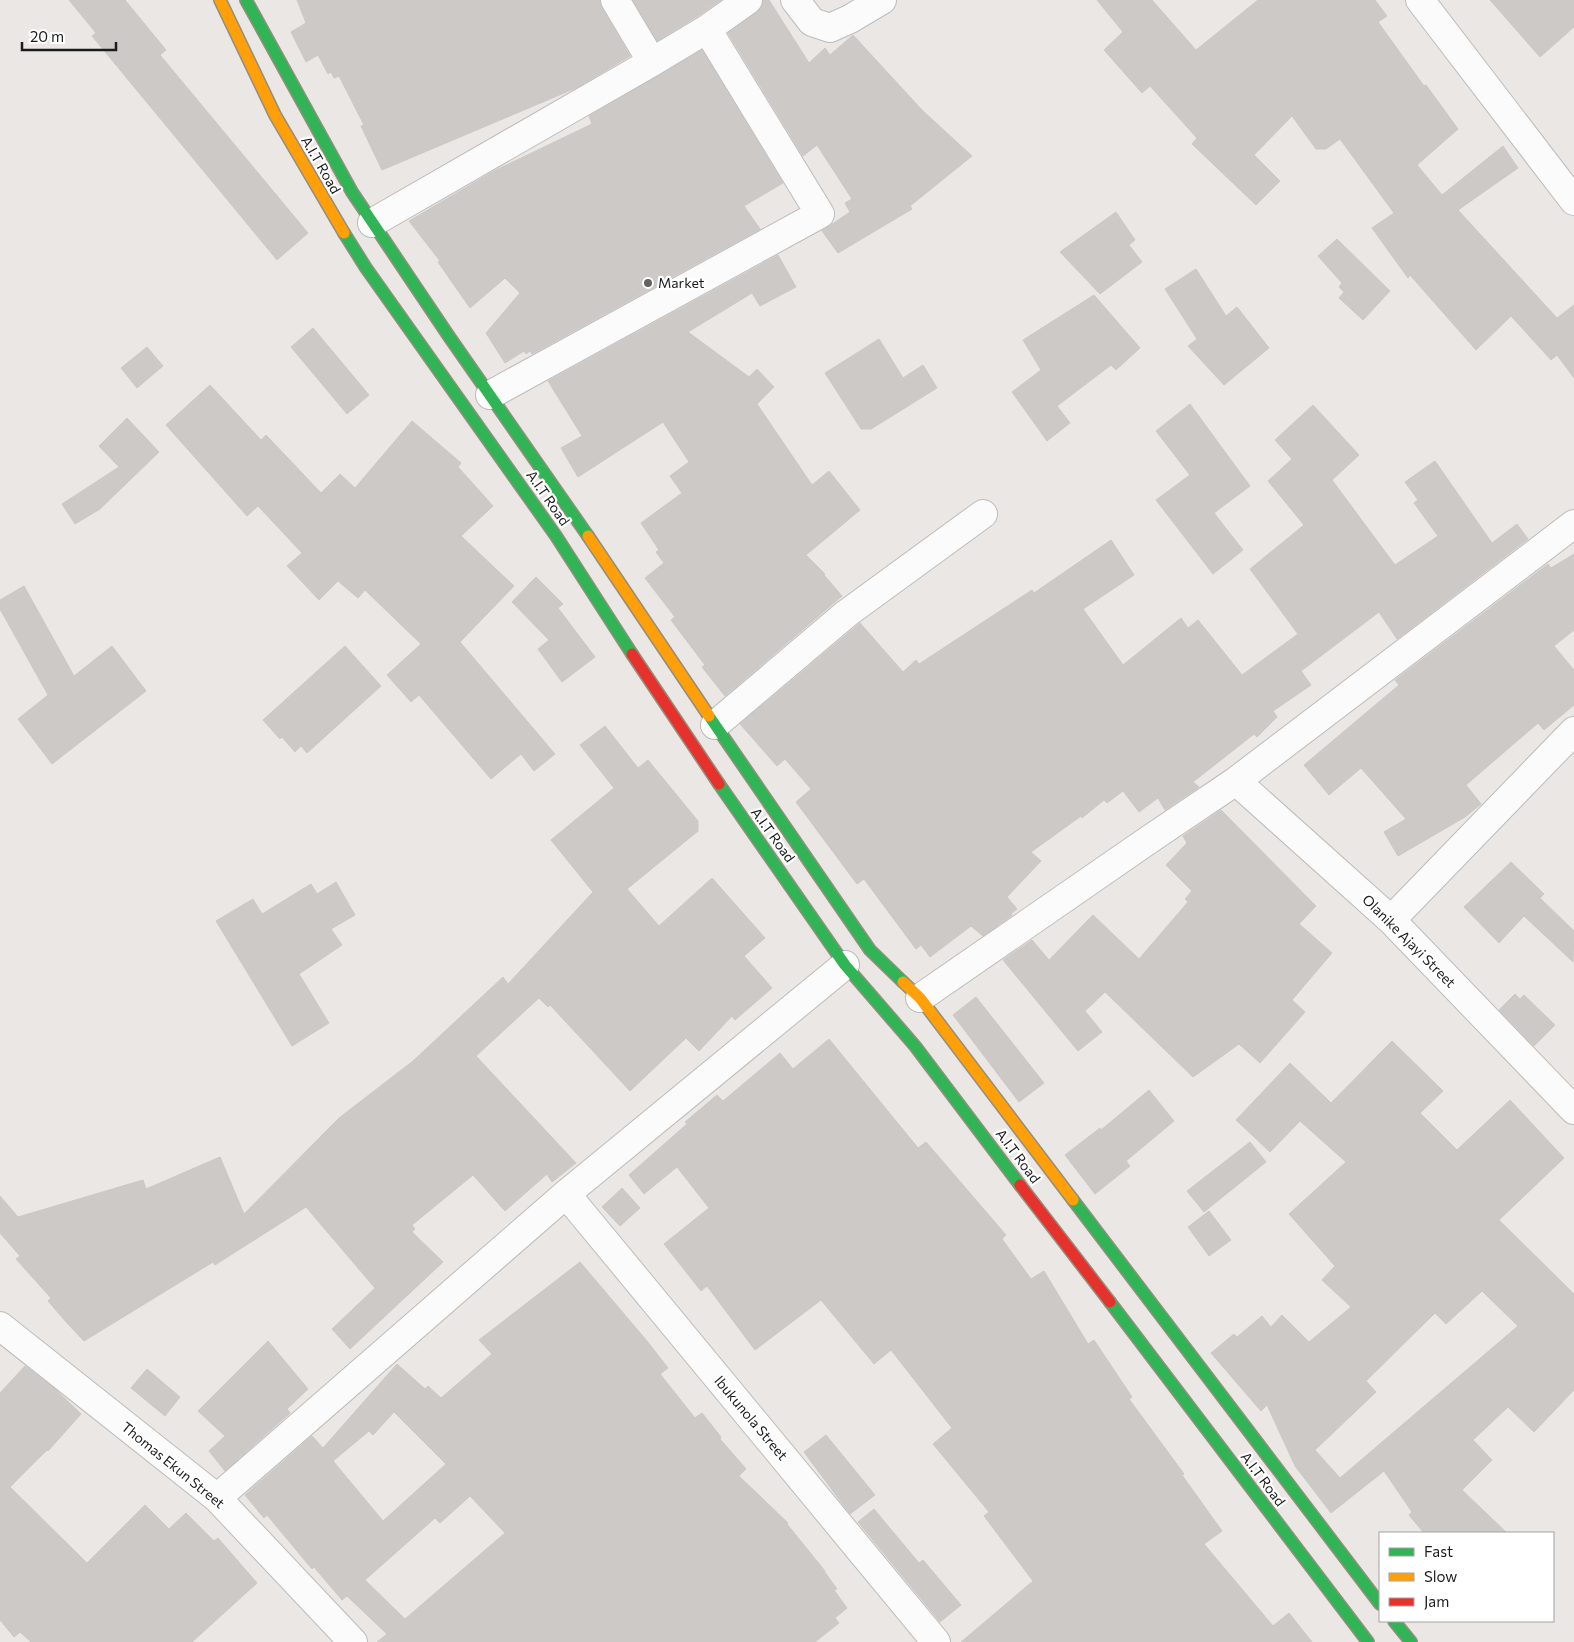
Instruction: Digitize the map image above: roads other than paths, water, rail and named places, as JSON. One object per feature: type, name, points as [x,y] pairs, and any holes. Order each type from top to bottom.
[{"type":"street","name":"A.I.T Road","points":[[220,0],[275,115],[366,268],[556,536],[683,732],[737,811],[774,836],[870,950],[920,998],[1379,1603]]},
{"type":"street","points":[[615,0],[652,62]]},
{"type":"street","points":[[372,223],[652,62],[707,29],[748,0]]},
{"type":"street","points":[[795,0],[812,22],[830,28],[882,0]]},
{"type":"street","points":[[1420,0],[1574,200]]},
{"type":"street","name":"A.I.T Road","points":[[251,1],[352,192],[715,725],[845,965],[915,1046],[1368,1642]]},
{"type":"street","points":[[490,395],[820,214],[707,29]]},
{"type":"street","points":[[715,725],[846,614],[983,514]]},
{"type":"street","points":[[920,998],[1141,844],[1236,781],[1574,524]]},
{"type":"street","points":[[1392,920],[1574,731]]},
{"type":"street","name":"Olanike Ajayi Street","points":[[1236,781],[1392,920],[1574,1110]]},
{"type":"street","points":[[217,1498],[566,1194],[845,965]]},
{"type":"street","name":"Ibukunola Street","points":[[566,1194],[936,1642]]},
{"type":"street","name":"Thomas Ekun Street","points":[[0,1326],[217,1498],[353,1642]]},
{"type":"street","points":[[1395,1622],[1411,1642]]},
{"type":"place","name":"Market","points":[[648,283]]}]
